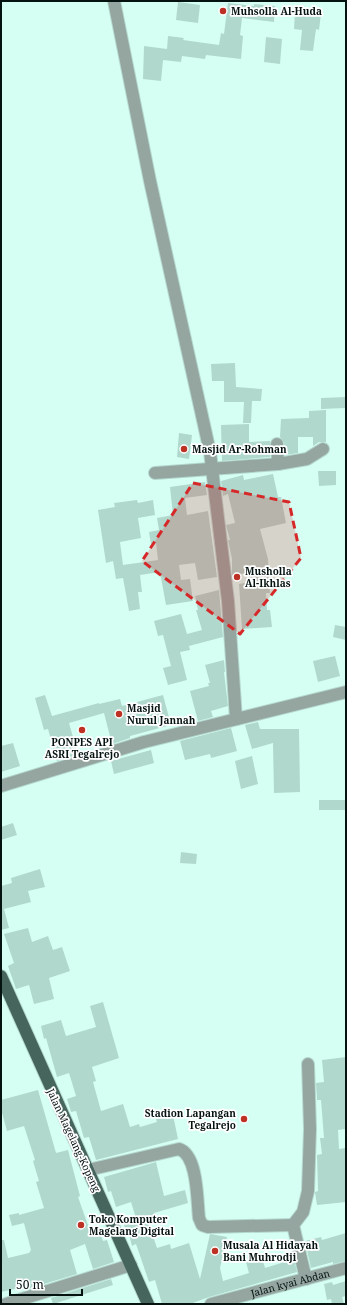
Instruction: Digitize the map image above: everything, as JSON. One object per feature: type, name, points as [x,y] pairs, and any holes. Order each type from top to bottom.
[{"type":"main road","name":"Jalan Magelang-Kopeng","points":[[1,976],[148,1304]]},
{"type":"street","points":[[114,1],[150,181],[210,452],[228,601],[236,719]]},
{"type":"street","points":[[277,444],[278,464]]},
{"type":"street","points":[[155,473],[278,464],[307,459],[323,449]]},
{"type":"street","points":[[1,786],[144,742],[346,692]]},
{"type":"street","points":[[293,1225],[303,1212],[308,1191],[310,1129],[308,1064]]},
{"type":"street","points":[[88,1170],[179,1149],[187,1153],[192,1164],[199,1218],[202,1225],[293,1225]]},
{"type":"street","points":[[293,1225],[306,1279]]},
{"type":"street","points":[[6,1304],[131,1265]]},
{"type":"street","name":"Jalan kyai Abdan","points":[[211,1304],[346,1268]]},
{"type":"highlighted area","points":[[193,483],[289,502],[301,558],[240,634],[142,561]]},
{"type":"building","points":[[178,2],[200,5],[198,23],[176,20]]},
{"type":"building","points":[[228,3],[254,6],[254,4],[275,6],[274,22],[242,18],[240,35],[243,36],[241,59],[206,55],[205,59],[182,56],[181,62],[163,60],[161,81],[143,79],[144,46],[167,49],[168,36],[184,38],[183,40],[219,45],[221,33],[224,34]]},
{"type":"building","points":[[295,11],[321,14],[319,30],[316,29],[313,51],[300,50],[302,30],[294,29]]},
{"type":"building","points":[[266,37],[282,39],[280,64],[264,62]]},
{"type":"building","points":[[235,363],[236,387],[262,389],[261,401],[252,401],[251,423],[243,423],[244,402],[224,402],[224,381],[212,381],[211,364]]},
{"type":"building","points":[[346,397],[346,408],[321,409],[321,398]]},
{"type":"building","points":[[326,410],[326,442],[319,442],[313,446],[313,437],[298,437],[298,453],[285,455],[284,443],[280,437],[281,419],[309,418],[309,411]]},
{"type":"building","points":[[249,424],[249,442],[270,441],[270,457],[222,461],[221,425]]},
{"type":"building","points":[[179,433],[192,435],[189,459],[177,457]]},
{"type":"building","points":[[318,471],[336,471],[336,485],[319,486]]},
{"type":"building","points":[[273,474],[278,497],[281,497],[286,523],[260,529],[268,559],[270,593],[266,593],[267,610],[270,610],[272,627],[242,629],[239,584],[249,582],[248,573],[232,575],[232,559],[228,540],[230,540],[226,525],[235,523],[228,494],[223,496],[221,481],[243,475],[244,480]]},
{"type":"building","points":[[205,482],[207,495],[185,498],[187,515],[208,511],[217,577],[198,580],[195,563],[179,565],[181,580],[190,579],[193,601],[166,605],[160,572],[140,575],[142,592],[138,592],[140,609],[129,611],[123,578],[116,579],[113,561],[106,563],[98,510],[115,507],[114,503],[137,500],[138,503],[153,500],[155,515],[138,518],[141,538],[120,542],[123,565],[158,560],[156,543],[151,544],[149,532],[159,530],[157,518],[173,515],[170,487]]},
{"type":"building","points":[[219,590],[223,637],[189,646],[190,650],[180,652],[187,680],[168,685],[163,668],[171,666],[163,635],[158,636],[154,621],[181,614],[187,634],[202,630],[196,610],[198,610],[195,596]]},
{"type":"building","points":[[335,625],[346,627],[346,640],[333,637]]},
{"type":"building","points":[[335,656],[340,676],[318,682],[313,661]]},
{"type":"building","points":[[224,660],[228,706],[211,711],[213,717],[198,721],[190,691],[209,686],[208,683],[210,683],[205,665]]},
{"type":"building","points":[[45,695],[52,716],[99,703],[120,699],[122,706],[163,695],[171,725],[130,736],[130,738],[112,744],[104,713],[69,723],[78,755],[57,761],[48,729],[44,730],[35,698]]},
{"type":"building","points":[[258,722],[260,729],[299,729],[300,792],[274,793],[273,743],[252,749],[245,725]]},
{"type":"building","points":[[231,728],[237,751],[211,758],[210,754],[185,760],[180,741]]},
{"type":"building","points":[[13,743],[20,766],[1,772],[1,746]]},
{"type":"building","points":[[151,750],[154,763],[114,774],[111,761]]},
{"type":"building","points":[[252,756],[258,784],[241,789],[235,761]]},
{"type":"building","points":[[319,800],[346,800],[346,810],[319,810]]},
{"type":"building","points":[[13,823],[17,835],[1,840],[1,827]]},
{"type":"building","points":[[181,852],[197,854],[196,864],[180,863]]},
{"type":"building","points":[[40,869],[45,887],[28,891],[31,902],[4,909],[9,928],[1,930],[1,886],[12,883],[11,878]]},
{"type":"building","points":[[28,928],[32,942],[48,936],[53,950],[62,947],[70,971],[49,978],[54,999],[34,1004],[29,985],[16,989],[8,966],[14,963],[4,934]]},
{"type":"building","points":[[103,1002],[119,1058],[92,1067],[96,1081],[93,1082],[101,1111],[123,1104],[130,1127],[139,1124],[140,1127],[157,1122],[156,1119],[173,1115],[178,1139],[96,1160],[89,1137],[84,1138],[76,1111],[71,1112],[67,1099],[76,1096],[69,1073],[57,1077],[41,1026],[61,1020],[66,1036],[96,1027],[90,1006]]},
{"type":"building","points":[[346,1057],[346,1129],[338,1130],[339,1149],[346,1148],[346,1202],[317,1205],[315,1192],[318,1191],[317,1155],[322,1154],[320,1138],[324,1138],[321,1100],[317,1100],[316,1083],[324,1082],[322,1060]]},
{"type":"building","points":[[38,1090],[56,1153],[68,1150],[80,1196],[78,1197],[89,1228],[97,1225],[103,1241],[107,1240],[114,1262],[93,1269],[85,1244],[70,1250],[77,1274],[24,1290],[23,1287],[1,1292],[1,1240],[4,1240],[8,1258],[29,1253],[31,1250],[24,1223],[12,1226],[9,1215],[19,1213],[19,1215],[44,1208],[36,1182],[39,1181],[33,1161],[35,1160],[24,1126],[7,1131],[1,1109],[1,1100]]},
{"type":"building","points":[[156,1162],[164,1196],[185,1190],[188,1203],[154,1213],[157,1222],[149,1224],[157,1248],[170,1244],[171,1249],[189,1243],[200,1279],[210,1234],[227,1237],[220,1268],[223,1281],[249,1273],[246,1262],[262,1257],[265,1268],[294,1259],[297,1272],[209,1297],[190,1304],[162,1304],[155,1280],[149,1282],[136,1244],[132,1246],[128,1230],[126,1231],[123,1222],[136,1218],[131,1202],[116,1207],[111,1191],[108,1192],[104,1177]]},
{"type":"building","points":[[346,1233],[346,1261],[333,1264],[333,1262],[311,1268],[305,1241],[321,1237],[322,1240]]},
{"type":"building","points":[[111,1279],[113,1285],[53,1304],[51,1298]]},
{"type":"building","points":[[346,1281],[346,1296],[342,1297],[344,1304],[332,1304],[331,1299],[327,1300],[324,1284],[332,1282],[333,1285]]},
{"type":"place","name":"Muhsolla Al-Huda","points":[[223,11]]},
{"type":"place","name":"Masjid Ar-Rohman","points":[[184,449]]},
{"type":"place","name":"Musholla Al-Ikhlas","points":[[237,577]]},
{"type":"place","name":"Masjid Nurul Jannah","points":[[119,714]]},
{"type":"place","name":"PONPES API ASRI Tegalrejo","points":[[82,730]]},
{"type":"place","name":"Stadion Lapangan Tegalrejo","points":[[244,1119]]},
{"type":"place","name":"Toko Komputer Magelang Digital","points":[[81,1225]]},
{"type":"place","name":"Musala Al Hidayah Bani Muhrodji","points":[[215,1251]]}]
